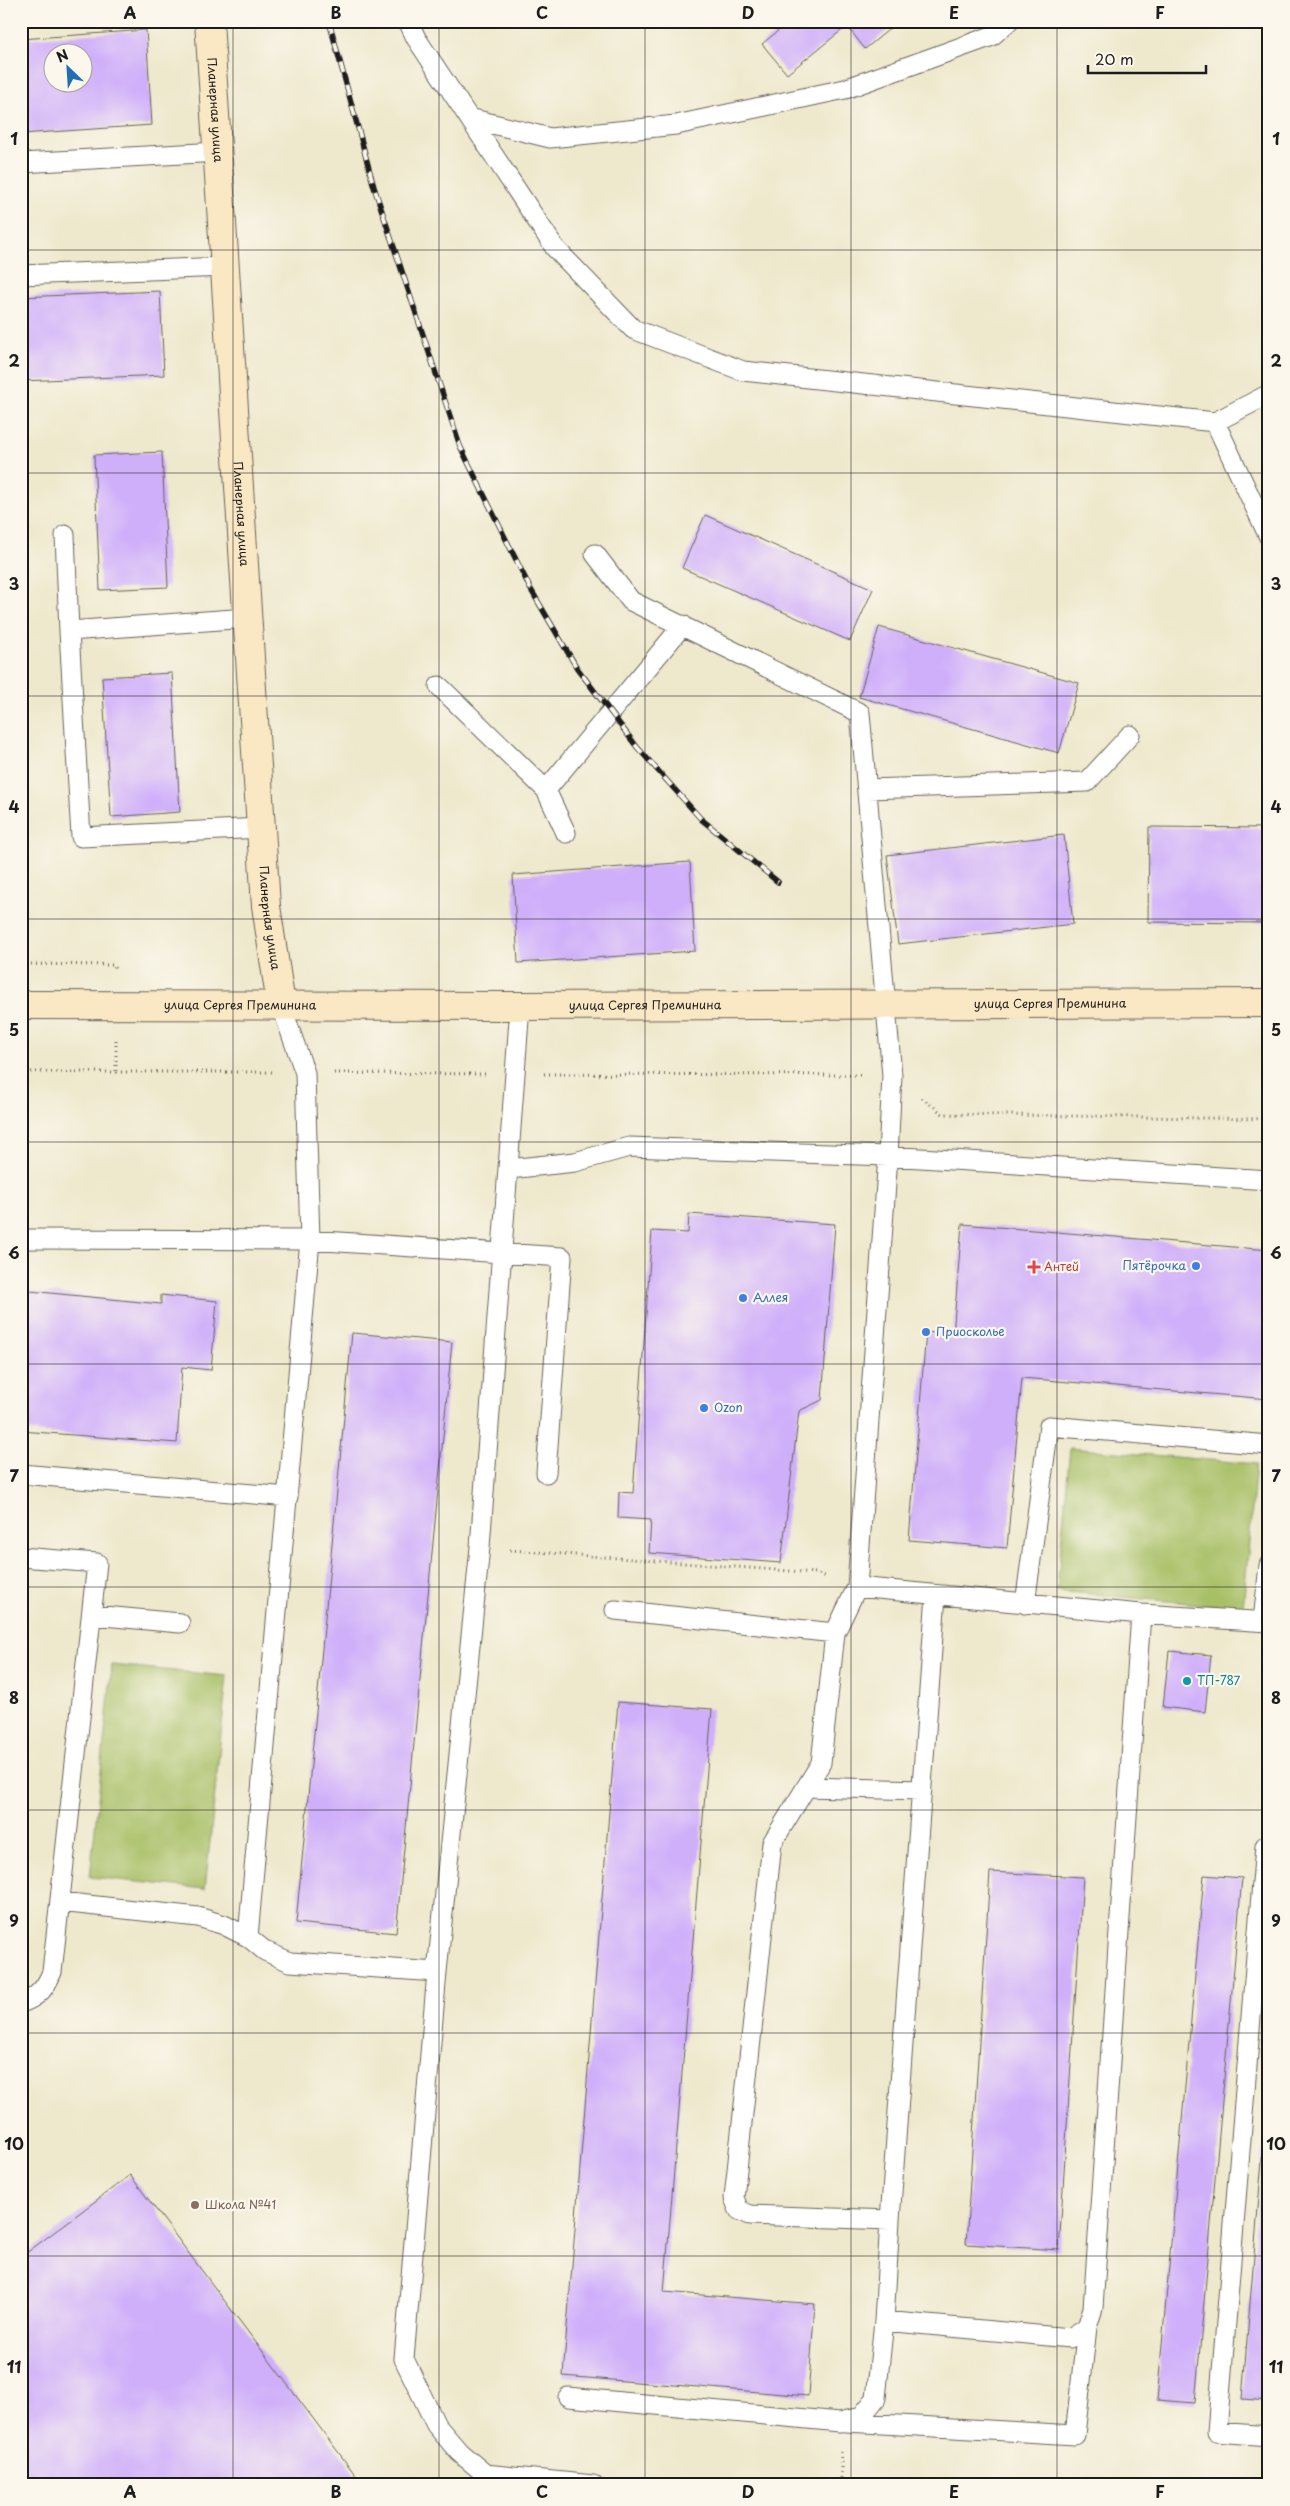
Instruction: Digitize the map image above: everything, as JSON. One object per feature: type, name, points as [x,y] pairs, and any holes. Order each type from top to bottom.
[{"type":"street","name":"Планерная улица","points":[[209,21],[266,906],[281,1005]]},
{"type":"street","name":"улица Сергея Преминина","points":[[21,1005],[520,1006],[1269,1003]]},
{"type":"lane","points":[[408,21],[416,38],[556,248],[633,329],[743,371],[1215,422],[1269,394]]},
{"type":"lane","points":[[469,118],[550,138],[676,126],[844,89],[992,36],[1009,21]]},
{"type":"lane","points":[[21,163],[218,152]]},
{"type":"lane","points":[[21,275],[225,267]]},
{"type":"lane","points":[[1215,422],[1269,537]]},
{"type":"lane","points":[[65,535],[80,837],[261,828]]},
{"type":"lane","points":[[595,554],[631,601],[860,714],[892,1075],[888,1156],[857,1588],[835,1633],[821,1762],[772,1843],[734,2198],[739,2210],[750,2215],[890,2220]]},
{"type":"lane","points":[[69,631],[247,618]]},
{"type":"lane","points":[[546,790],[683,626]]},
{"type":"lane","points":[[439,686],[546,790],[566,832]]},
{"type":"lane","points":[[866,789],[1087,782],[1130,735]]},
{"type":"lane","points":[[248,1936],[310,1240],[305,1072],[281,1005]]},
{"type":"lane","points":[[520,1006],[517,1074],[480,1547],[436,1972],[404,2359],[436,2425],[459,2452],[485,2474],[593,2485]]},
{"type":"lane","points":[[509,1169],[575,1162],[629,1147],[888,1156],[1269,1180]]},
{"type":"lane","points":[[21,1239],[310,1240],[562,1257],[546,1473]]},
{"type":"lane","points":[[1025,1604],[1049,1426],[1269,1445]]},
{"type":"lane","points":[[21,1474],[288,1497]]},
{"type":"lane","points":[[21,1557],[97,1563],[93,1614],[52,1972],[46,1988],[33,1998],[21,2003]]},
{"type":"lane","points":[[857,1588],[1140,1614],[1266,1622],[1269,1565]]},
{"type":"lane","points":[[840,2422],[860,2417],[876,2398],[884,2320],[936,1595]]},
{"type":"lane","points":[[615,1610],[835,1633]]},
{"type":"lane","points":[[93,1614],[180,1623]]},
{"type":"lane","points":[[568,2397],[840,2422],[1074,2436],[1087,2327],[1092,2308],[1140,1614]]},
{"type":"lane","points":[[806,1787],[922,1790]]},
{"type":"lane","points":[[1269,1846],[1265,1846],[1217,2432],[1269,2436]]},
{"type":"lane","points":[[60,1902],[198,1917],[224,1925],[248,1936],[265,1951],[290,1962],[436,1972]]},
{"type":"lane","points":[[884,2320],[1070,2338],[1087,2327]]},
{"type":"path","points":[[21,1072],[892,1075],[943,1114],[1269,1119]]},
{"type":"path","points":[[480,1547],[816,1573],[857,1588]]},
{"type":"green space","points":[[1070,1448],[1256,1464],[1243,1608],[1057,1591]]},
{"type":"green space","points":[[112,1665],[227,1676],[205,1889],[90,1877]]},
{"type":"building","points":[[790,21],[899,21],[865,49],[847,26],[787,74],[762,44]]},
{"type":"building","points":[[146,30],[152,125],[21,134],[21,39]]},
{"type":"building","points":[[160,291],[164,375],[21,381],[21,297]]},
{"type":"building","points":[[162,452],[168,587],[100,590],[94,455]]},
{"type":"building","points":[[705,515],[873,589],[850,641],[682,568]]},
{"type":"building","points":[[879,627],[1079,683],[1059,753],[859,697]]},
{"type":"building","points":[[172,673],[180,812],[111,817],[102,677]]},
{"type":"building","points":[[1149,827],[1269,828],[1269,923],[1148,922]]},
{"type":"building","points":[[1064,835],[1073,924],[898,944],[887,855]]},
{"type":"building","points":[[690,862],[695,951],[518,963],[513,875]]},
{"type":"building","points":[[689,1214],[835,1224],[822,1400],[799,1411],[781,1563],[649,1553],[651,1520],[618,1518],[619,1492],[633,1493],[652,1231],[688,1233]]},
{"type":"building","points":[[962,1224],[1269,1250],[1269,1399],[1022,1378],[1007,1548],[909,1540],[926,1332],[953,1335]]},
{"type":"building","points":[[21,1272],[29,1282],[30,1291],[161,1304],[161,1295],[217,1301],[211,1370],[182,1367],[177,1443],[21,1431]]},
{"type":"building","points":[[352,1333],[452,1342],[396,1933],[296,1923]]},
{"type":"building","points":[[21,1608],[27,1608],[23,1647],[21,1647]]},
{"type":"building","name":"ТП-787","points":[[1169,1651],[1211,1655],[1205,1712],[1163,1707]]},
{"type":"building","points":[[618,1702],[712,1709],[664,2292],[815,2304],[808,2396],[563,2376]]},
{"type":"building","points":[[990,1872],[1083,1877],[1059,2250],[966,2244]]},
{"type":"building","points":[[1204,1875],[1242,1878],[1195,2403],[1157,2400]]},
{"type":"building","points":[[1267,2100],[1269,2101],[1269,2401],[1242,2399]]},
{"type":"building","points":[[130,2175],[363,2485],[21,2485],[21,2257]]},
{"type":"railway","points":[[329,21],[374,187],[460,446],[530,588],[577,668],[637,747],[701,819],[778,882]]},
{"type":"place","name":"Пятёрочка","points":[[1196,1266]]},
{"type":"place","name":"Антей","points":[[1034,1267]]},
{"type":"place","name":"Аллея","points":[[743,1298]]},
{"type":"place","name":"Приосколье","points":[[926,1332]]},
{"type":"place","name":"Ozon","points":[[704,1408]]},
{"type":"place","name":"ТП-787","points":[[1187,1681]]},
{"type":"place","name":"Школа №41","points":[[195,2205]]}]
